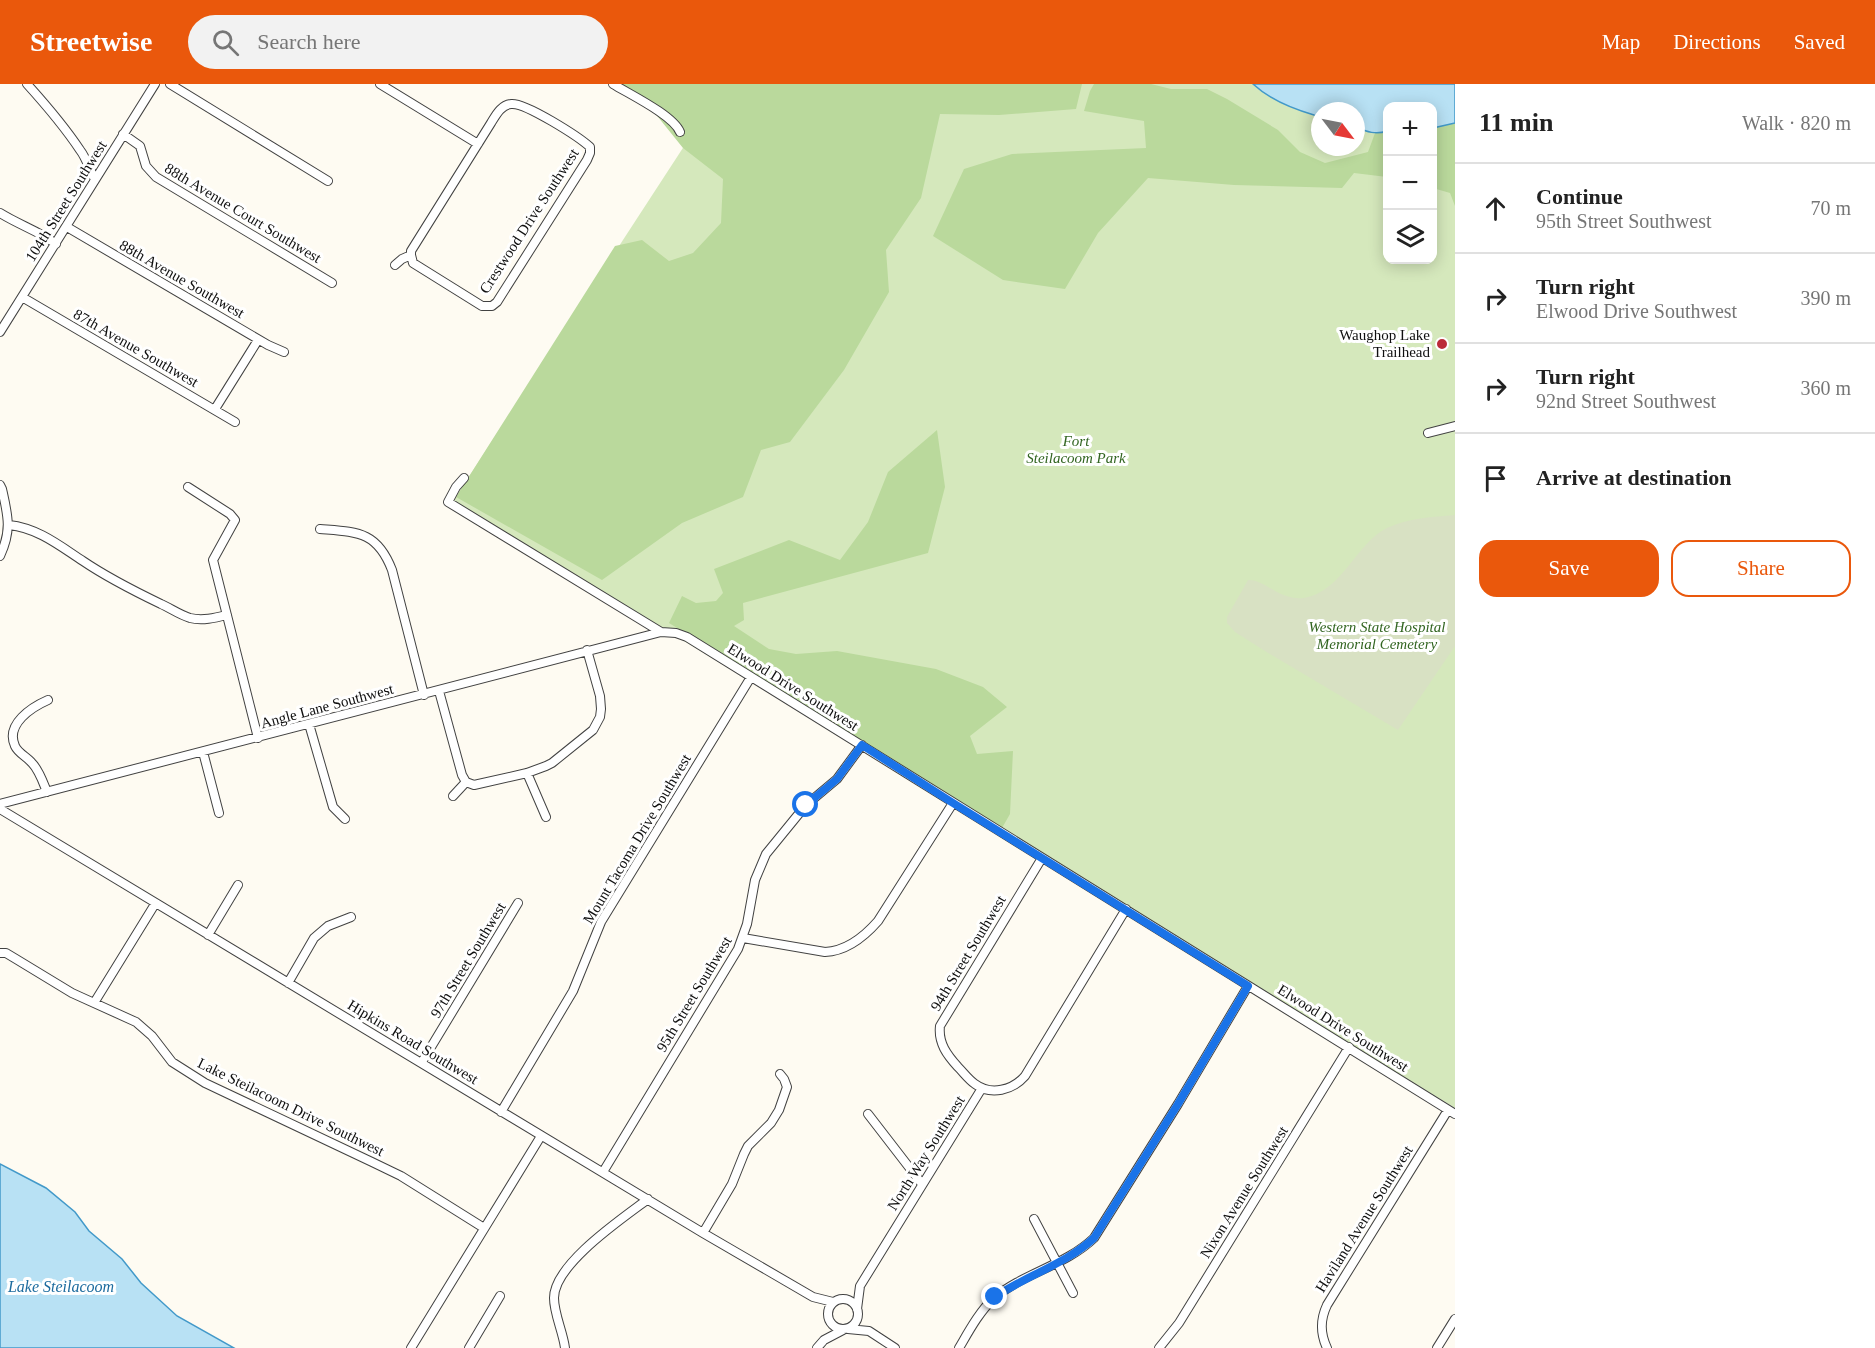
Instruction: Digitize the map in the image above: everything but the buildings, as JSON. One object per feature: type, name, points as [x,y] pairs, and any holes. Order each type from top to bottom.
[{"type":"street","points":[[27,84],[83,153],[89,171],[95,179]]},
{"type":"street","name":"104th Street Southwest","points":[[0,332],[3,320],[22,297],[155,84]]},
{"type":"street","points":[[170,84],[328,181]]},
{"type":"street","points":[[380,84],[478,144]]},
{"type":"street","points":[[613,84],[669,118],[680,132]]},
{"type":"street","name":"Crestwood Drive Southwest","points":[[508,104],[537,113],[588,145],[590,153],[497,302],[492,306],[482,306],[413,263],[411,255],[411,251],[498,112],[508,104]]},
{"type":"street","name":"88th Avenue Court Southwest","points":[[123,134],[140,146],[146,166],[156,177],[332,283]]},
{"type":"street","points":[[0,213],[18,224],[43,234],[56,244]]},
{"type":"street","name":"88th Avenue Southwest","points":[[67,227],[258,340],[284,352]]},
{"type":"street","points":[[395,265],[411,255]]},
{"type":"street","name":"87th Avenue Southwest","points":[[22,297],[235,422]]},
{"type":"street","points":[[215,409],[258,340]]},
{"type":"street","points":[[1428,433],[1455,426]]},
{"type":"street","name":"Elwood Drive Southwest","points":[[464,478],[448,502],[661,632],[676,633],[687,637],[1452,1112]]},
{"type":"street","points":[[0,485],[9,525],[0,556]]},
{"type":"street","points":[[188,487],[234,518],[235,523],[213,560],[258,738]]},
{"type":"street","points":[[9,525],[40,533],[112,579],[191,618],[212,619],[227,615]]},
{"type":"street","points":[[320,529],[353,531],[365,536],[376,543],[387,557],[424,694]]},
{"type":"street","name":"Angle Lane Southwest","points":[[0,804],[661,632]]},
{"type":"street","points":[[439,691],[462,775],[466,782],[474,785],[527,773],[552,763],[596,726],[602,708],[587,650]]},
{"type":"street","name":"Mount Tacoma Drive Southwest","points":[[501,1112],[573,991],[601,922],[751,677]]},
{"type":"street","points":[[46,792],[33,764],[15,746],[13,734],[16,725],[26,713],[48,700]]},
{"type":"street","points":[[309,724],[333,807],[345,819]]},
{"type":"street","name":"95th Street Southwest","points":[[603,1172],[743,938],[755,880],[766,854],[806,805],[837,779],[862,745]]},
{"type":"street","points":[[203,752],[219,813]]},
{"type":"street","points":[[527,773],[546,817]]},
{"type":"street","points":[[453,796],[466,782]]},
{"type":"street","points":[[743,938],[825,952],[839,951],[855,941],[878,921],[953,803]]},
{"type":"street","name":"Hipkins Road Southwest","points":[[0,809],[703,1233],[813,1297],[837,1301]]},
{"type":"street","name":"94th Street Southwest","points":[[982,1088],[969,1079],[946,1054],[940,1038],[939,1026],[1042,858]]},
{"type":"street","points":[[208,935],[238,885]]},
{"type":"street","name":"97th Street Southwest","points":[[422,1062],[518,903]]},
{"type":"street","points":[[94,1003],[155,904]]},
{"type":"street","name":"North Way Southwest","points":[[837,1301],[860,1286],[982,1088],[1005,1090],[1014,1086],[1025,1076],[1126,909]]},
{"type":"street","points":[[288,983],[314,938],[328,926],[351,918]]},
{"type":"street","name":"Lake Steilacoom Drive Southwest","points":[[0,953],[16,959],[72,993],[136,1022],[148,1032],[172,1062],[205,1083],[392,1170],[483,1228]]},
{"type":"street","points":[[959,1348],[975,1320],[995,1297],[1082,1250],[1094,1238],[1248,986]]},
{"type":"street","name":"Nixon Avenue Southwest","points":[[1159,1348],[1179,1323],[1349,1047]]},
{"type":"street","points":[[703,1233],[732,1184],[748,1146],[763,1132],[779,1110],[788,1088],[780,1074]]},
{"type":"street","name":"Haviland Avenue Southwest","points":[[1327,1348],[1323,1340],[1321,1322],[1327,1305],[1452,1112]]},
{"type":"street","points":[[868,1114],[922,1184]]},
{"type":"street","points":[[412,1348],[541,1136]]},
{"type":"street","points":[[565,1348],[554,1298],[561,1277],[581,1253],[648,1199]]},
{"type":"street","points":[[1034,1219],[1073,1293]]},
{"type":"street","name":"North Way Southwest","points":[[858,1311],[860,1286]]},
{"type":"street","points":[[469,1348],[500,1296]]},
{"type":"street","name":"Hipkins Road Southwest","points":[[813,1297],[828,1316]]},
{"type":"street","points":[[824,1340],[828,1316],[837,1301],[850,1301],[869,1331],[895,1348]]},
{"type":"street","points":[[817,1348],[824,1340],[856,1323],[858,1311]]},
{"type":"street","points":[[828,1316],[834,1327],[869,1331]]},
{"type":"street","points":[[1437,1348],[1455,1319]]},
{"type":"green space","points":[[613,84],[1082,84],[1076,109],[999,115],[940,114],[921,198],[886,250],[889,292],[844,370],[790,442],[761,450],[743,497],[682,523],[602,580],[456,497],[615,246],[642,240],[669,261],[693,253],[721,223],[723,179],[683,148],[650,107]]},
{"type":"green space","name":"Fort Steilacoom Park","points":[[614,84],[1455,84],[1455,1108],[453,501],[692,134]]},
{"type":"green space","points":[[1094,84],[1151,84],[1171,89],[1207,89],[1278,130],[1300,152],[1325,163],[1352,156],[1365,156],[1375,133],[1383,132],[1383,177],[1354,173],[1342,188],[1234,185],[1148,178],[1098,233],[1065,289],[1003,280],[933,236],[964,169],[1012,154],[1146,148],[1144,121],[1084,111]]},
{"type":"green space","points":[[1455,123],[1455,206],[1450,193],[1437,189],[1437,127]]},
{"type":"green space","points":[[937,430],[945,487],[928,553],[743,603],[744,620],[734,626],[769,649],[796,654],[837,651],[936,669],[983,687],[1007,707],[970,736],[977,754],[1013,751],[1010,814],[1002,828],[669,623],[682,596],[696,603],[716,601],[723,593],[714,569],[789,540],[840,560],[868,522],[888,472]]},
{"type":"green space","name":"Western State Hospital Memorial Cemetery","points":[[1455,515],[1455,646],[1398,730],[1265,651],[1235,632],[1227,623],[1227,617],[1248,580],[1295,598],[1317,594],[1339,577],[1366,545],[1387,528],[1412,520]]},
{"type":"water","points":[[1253,84],[1455,84],[1455,123],[1437,127],[1437,102],[1383,102],[1383,132],[1372,132],[1365,130],[1365,102],[1311,102],[1311,114],[1266,94]]},
{"type":"water","name":"Lake Steilacoom","points":[[0,1164],[46,1188],[75,1212],[89,1231],[122,1259],[141,1283],[177,1316],[234,1348],[0,1348]]},
{"type":"place","name":"Waughop Lake Trailhead","points":[[1442,344]]},
{"type":"route","points":[[806,805],[837,779],[862,745],[1248,986],[1178,1104],[1094,1238],[1082,1250],[995,1297]]}]
